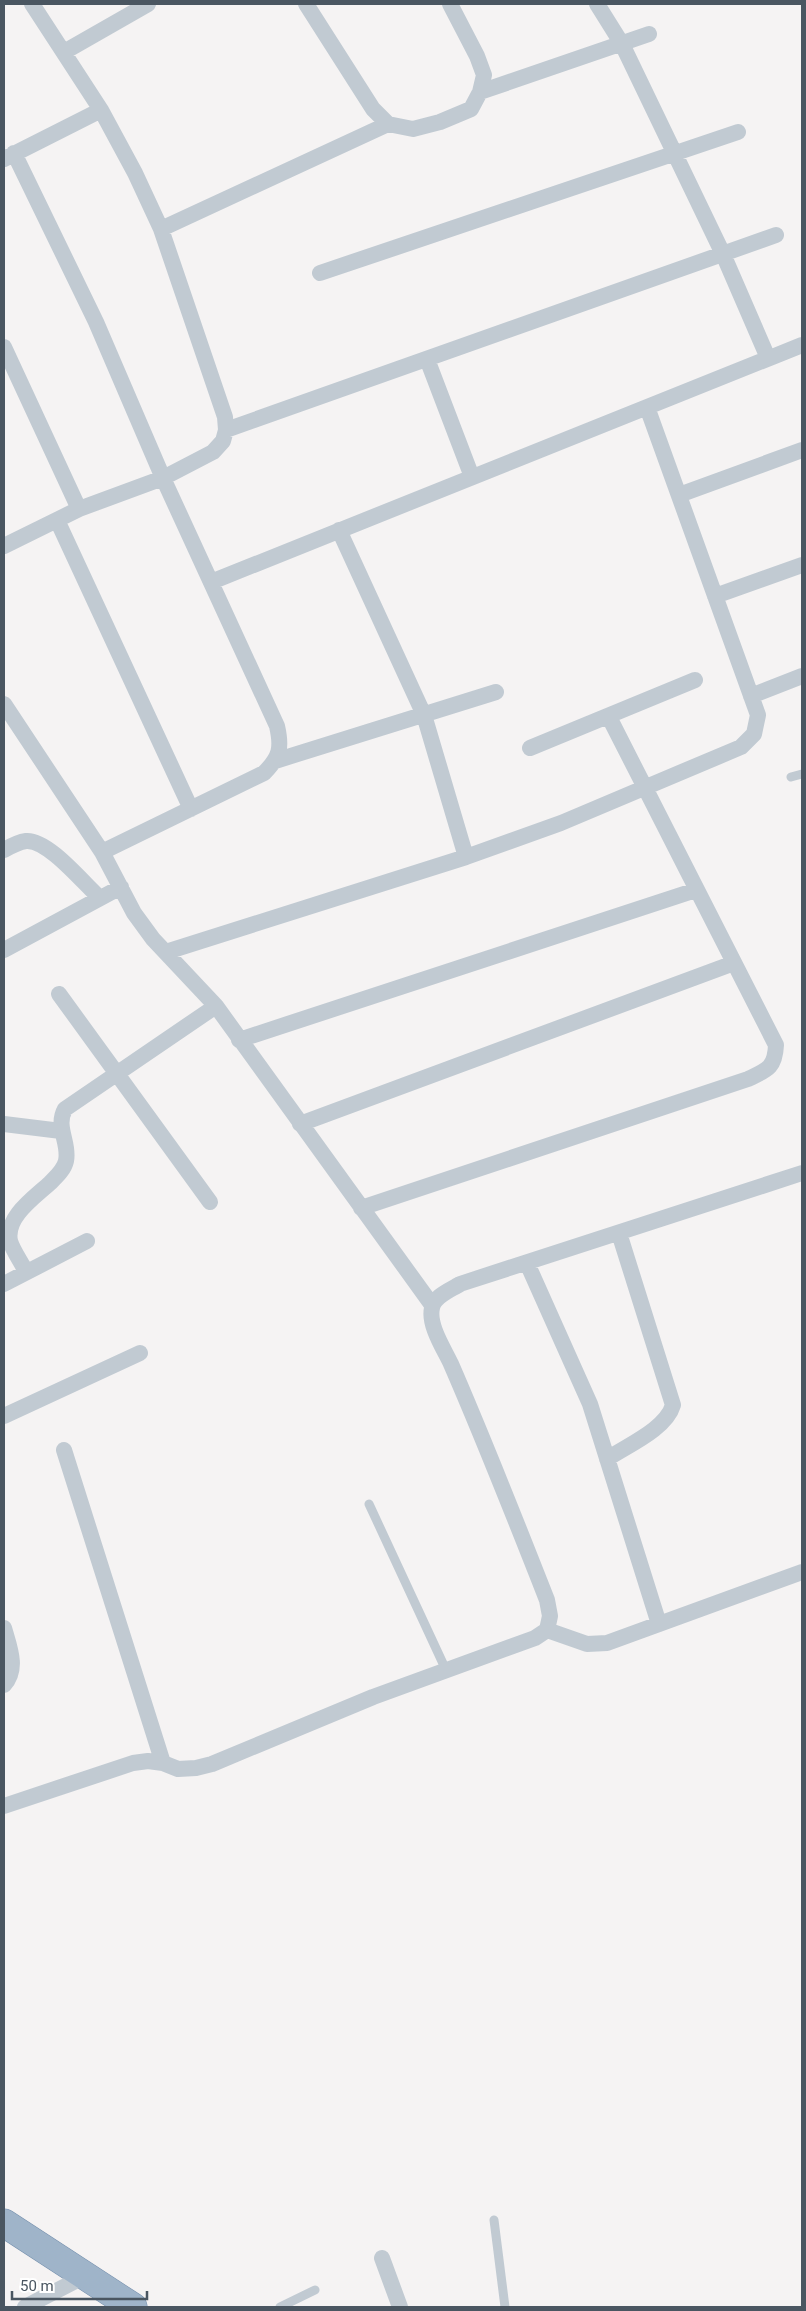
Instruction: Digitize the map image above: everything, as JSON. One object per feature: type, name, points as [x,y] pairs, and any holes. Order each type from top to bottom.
[{"type":"highway","points":[[4,2223],[133,2307]]},
{"type":"street","points":[[4,546],[80,509],[163,478],[213,452],[223,441],[226,430],[225,417],[160,229],[135,173],[102,110],[32,4]]},
{"type":"street","points":[[64,52],[148,4]]},
{"type":"street","points":[[306,4],[373,109],[388,124],[412,129],[440,122],[471,109],[480,92],[484,75],[477,56],[451,4]]},
{"type":"street","points":[[597,4],[622,44],[723,254],[768,358]]},
{"type":"street","points":[[480,92],[649,34]]},
{"type":"street","points":[[102,110],[9,156],[96,322],[163,478],[277,726],[280,744],[276,762]]},
{"type":"street","points":[[160,229],[388,124]]},
{"type":"street","points":[[320,273],[738,132]]},
{"type":"street","points":[[226,430],[776,236]]},
{"type":"street","points":[[211,582],[802,345]]},
{"type":"street","points":[[4,346],[80,509]]},
{"type":"street","points":[[427,359],[472,477]]},
{"type":"street","points":[[166,952],[466,857],[561,823],[741,747],[754,734],[758,715],[648,407]]},
{"type":"street","points":[[679,495],[802,450]]},
{"type":"street","points":[[57,520],[190,809]]},
{"type":"street","points":[[339,530],[424,715],[466,857]]},
{"type":"street","points":[[715,596],[802,565]]},
{"type":"street","points":[[751,696],[802,676]]},
{"type":"street","points":[[530,748],[696,680]]},
{"type":"street","points":[[102,852],[264,773],[276,762],[496,692]]},
{"type":"street","points":[[4,704],[102,852],[134,913],[166,952],[216,1006],[432,1305]]},
{"type":"street","points":[[361,1208],[739,1082],[767,1070],[776,1059],[776,1045],[609,717]]},
{"type":"street","points":[[4,850],[27,841],[40,844],[53,853],[100,898]]},
{"type":"street","points":[[4,950],[121,887]]},
{"type":"street","points":[[239,1040],[696,890]]},
{"type":"street","points":[[300,1124],[734,963]]},
{"type":"street","points":[[59,994],[210,1202]]},
{"type":"street","points":[[26,1272],[10,1241],[10,1226],[18,1214],[59,1174],[66,1162],[66,1151],[61,1131],[61,1116],[65,1109],[216,1006]]},
{"type":"street","points":[[4,1124],[61,1131]]},
{"type":"street","points":[[4,1806],[133,1763],[148,1761],[163,1763],[178,1769],[196,1768],[212,1764],[373,1698],[535,1638],[547,1630],[550,1616],[547,1600],[431,1317],[432,1305],[440,1296],[460,1284],[802,1173]]},
{"type":"street","points":[[607,1459],[661,1424],[670,1414],[673,1405],[619,1233]]},
{"type":"street","points":[[4,1284],[87,1241]]},
{"type":"street","points":[[527,1263],[590,1404],[659,1624]]},
{"type":"street","points":[[4,1416],[140,1353]]},
{"type":"street","points":[[64,1450],[163,1763]]},
{"type":"street","points":[[547,1630],[587,1644],[606,1643],[802,1572]]},
{"type":"street","points":[[4,1628],[11,1651],[12,1665],[9,1680],[4,1685]]},
{"type":"street","points":[[382,2258],[400,2307]]},
{"type":"street","points":[[25,2307],[85,2276]]},
{"type":"lane","points":[[791,777],[802,774]]},
{"type":"lane","points":[[369,1504],[446,1670]]},
{"type":"lane","points":[[494,2220],[505,2307]]},
{"type":"lane","points":[[280,2307],[315,2290]]}]
